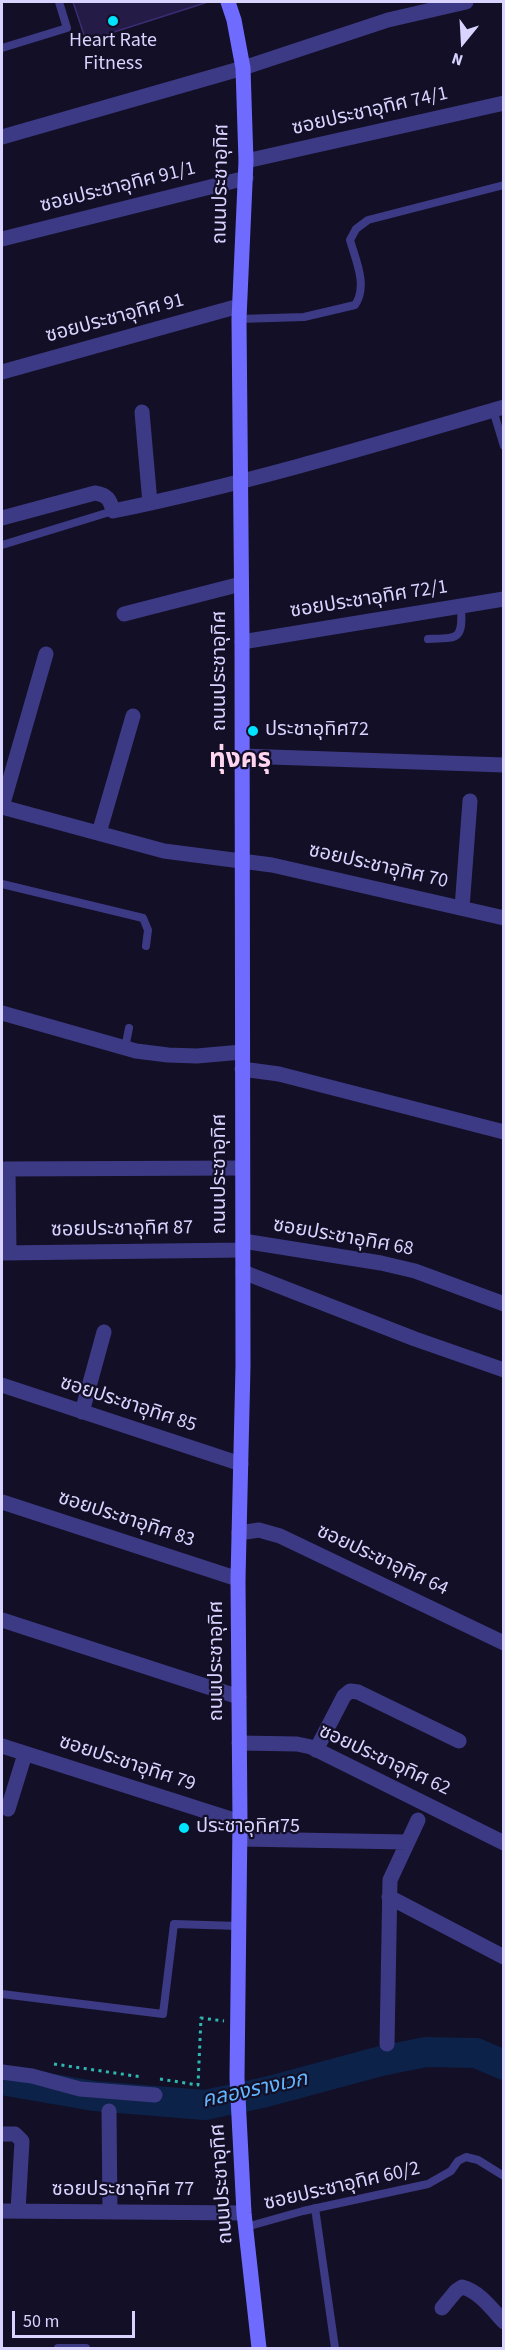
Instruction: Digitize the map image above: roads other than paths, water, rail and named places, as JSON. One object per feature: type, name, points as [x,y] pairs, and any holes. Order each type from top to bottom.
[{"type":"main road","name":"ถนนประชาอุทิศ","points":[[228,2],[234,20],[243,68],[246,161],[239,313],[242,584],[243,1272],[238,1579],[240,1839],[237,2078],[245,2220],[259,2349]]},
{"type":"street","points":[[2,137],[243,68],[388,20],[465,2]]},
{"type":"street","name":"ซอยประชาอุทิศ 74/1","points":[[246,161],[504,103]]},
{"type":"street","name":"ซอยประชาอุทิศ 91/1","points":[[2,239],[246,178]]},
{"type":"street","name":"ซอยประชาอุทิศ 91","points":[[2,372],[239,313]]},
{"type":"street","points":[[2,518],[95,493],[104,494],[110,500],[113,511],[150,503],[240,482],[498,408]]},
{"type":"street","points":[[142,412],[150,503]]},
{"type":"street","points":[[124,614],[242,584]]},
{"type":"street","name":"ซอยประชาอุทิศ 72/1","points":[[242,642],[504,599]]},
{"type":"street","points":[[2,807],[46,654]]},
{"type":"street","points":[[99,833],[133,716]]},
{"type":"street","points":[[242,756],[504,765]]},
{"type":"street","points":[[462,908],[470,801]]},
{"type":"street","name":"ซอยประชาอุทิศ 70","points":[[2,807],[164,851],[272,865],[504,918]]},
{"type":"street","points":[[2,1013],[124,1047],[168,1055],[197,1056],[242,1052]]},
{"type":"street","points":[[242,1069],[279,1074],[504,1132]]},
{"type":"street","points":[[5,1253],[5,1169],[242,1168]]},
{"type":"street","name":"ซอยประชาอุทิศ 87","points":[[5,1253],[242,1246]]},
{"type":"street","name":"ซอยประชาอุทิศ 68","points":[[242,1246],[381,1263],[416,1271],[504,1304]]},
{"type":"street","points":[[243,1272],[415,1339],[504,1370]]},
{"type":"street","points":[[82,1412],[104,1332]]},
{"type":"street","name":"ซอยประชาอุทิศ 85","points":[[2,1385],[241,1464]]},
{"type":"street","name":"ซอยประชาอุทิศ 83","points":[[2,1502],[238,1579]]},
{"type":"street","name":"ซอยประชาอุทิศ 64","points":[[239,1533],[259,1530],[280,1536],[504,1643]]},
{"type":"street","points":[[2,1620],[239,1697]]},
{"type":"street","points":[[316,1750],[344,1696],[350,1691],[358,1692],[459,1741]]},
{"type":"street","name":"ซอยประชาอุทิศ 62","points":[[240,1743],[297,1744],[316,1750],[504,1843]]},
{"type":"street","name":"ซอยประชาอุทิศ 79","points":[[2,1746],[240,1822]]},
{"type":"street","points":[[8,1809],[25,1754]]},
{"type":"street","points":[[387,2044],[390,1880],[418,1820]]},
{"type":"street","points":[[240,1839],[407,1842]]},
{"type":"street","points":[[389,1897],[504,1957]]},
{"type":"street","points":[[2,2072],[32,2076],[80,2089],[155,2095]]},
{"type":"street","points":[[109,2111],[110,2212]]},
{"type":"street","points":[[2,2134],[15,2134],[22,2141],[18,2211]]},
{"type":"street","name":"ซอยประชาอุทิศ 77","points":[[2,2211],[110,2212],[245,2220]]},
{"type":"street","points":[[442,2308],[456,2291],[462,2288],[470,2289],[504,2322]]},
{"type":"lane","points":[[2,48],[67,28],[58,2]]},
{"type":"lane","points":[[239,313],[304,317],[355,305],[361,296],[362,286],[350,240],[356,229],[368,220],[504,185]]},
{"type":"lane","points":[[498,408],[504,446]]},
{"type":"lane","points":[[2,545],[113,511]]},
{"type":"lane","points":[[428,639],[455,638],[459,635],[462,629],[461,606]]},
{"type":"lane","points":[[2,884],[143,918],[147,930],[146,946]]},
{"type":"lane","points":[[124,1047],[129,1028]]},
{"type":"lane","points":[[2,1994],[163,2014],[174,1924],[239,1926]]},
{"type":"lane","name":"ซอยประชาอุทิศ 60/2","points":[[245,2220],[428,2184],[451,2171],[458,2161],[466,2157],[477,2160],[504,2176]]},
{"type":"lane","points":[[315,2208],[335,2349]]},
{"type":"lane","points":[[58,2348],[86,2349]]},
{"type":"waterway","name":"คลองรางเวก","points":[[2,2080],[94,2096],[205,2105],[426,2052],[476,2053],[504,2065]]},
{"type":"place","name":"Heart Rate Fitness","points":[[113,21]]},
{"type":"place","name":"ประชาอุทิศ72","points":[[253,731]]},
{"type":"place","name":"ประชาอุทิศ75","points":[[184,1828]]},
{"type":"district","name":"ทุ่งครุ","points":[[240,761]]}]
